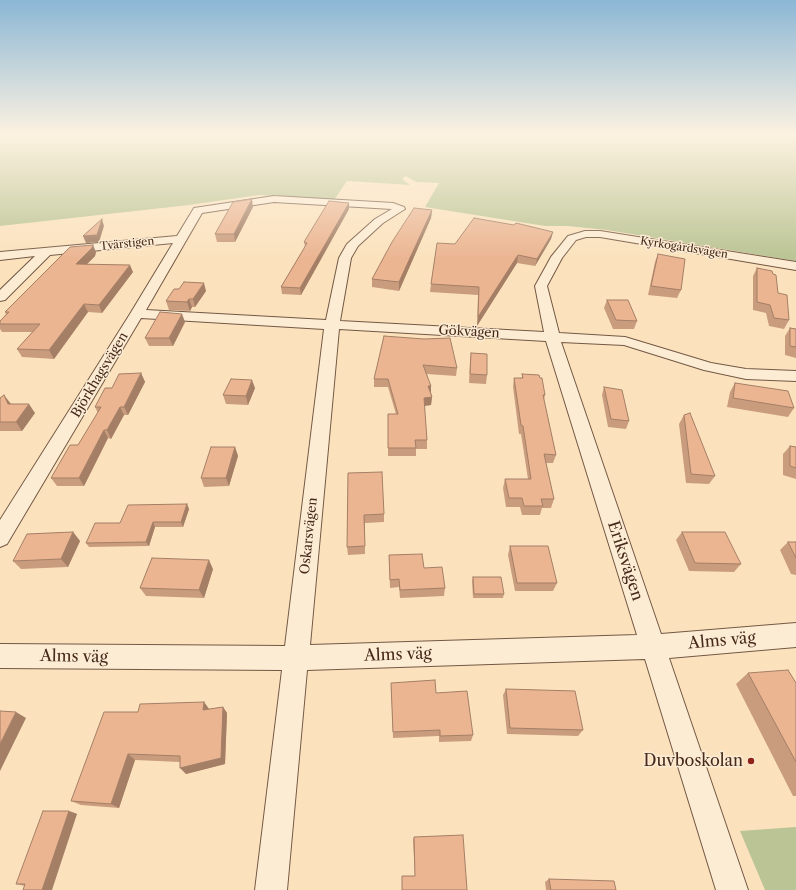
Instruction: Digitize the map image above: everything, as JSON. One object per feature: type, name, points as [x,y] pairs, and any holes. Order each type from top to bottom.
[{"type":"street","name":"Oskarsvägen","points":[[198,210],[274,199],[394,206],[400,209],[379,221],[353,244],[345,258],[332,324],[271,890]]},
{"type":"street","name":"Björkhagsvägen","points":[[0,538],[137,314],[198,210]]},
{"type":"street","name":"Kyrkogårdsvägen","points":[[572,238],[585,234],[600,234],[796,266]]},
{"type":"street","name":"Eriksvägen","points":[[572,238],[558,257],[541,286],[552,336],[732,890]]},
{"type":"street","name":"Tvärstigen","points":[[0,256],[182,239]]},
{"type":"street","points":[[0,297],[46,252]]},
{"type":"street","name":"Gökvägen","points":[[137,314],[625,341],[709,367],[746,374],[796,376]]},
{"type":"street","name":"Alms väg","points":[[0,656],[295,658],[652,647],[796,635]]},
{"type":"green space","points":[[0,176],[796,176],[796,261],[607,230],[568,226],[545,226],[425,207],[439,183],[416,182],[406,176],[402,179],[410,185],[347,181],[334,200],[259,195],[189,205],[0,226]]},
{"type":"green space","points":[[796,827],[796,890],[765,890],[740,831]]},
{"type":"building","points":[[252,199],[234,234],[215,234],[233,202]]},
{"type":"building","points":[[329,201],[349,203],[300,288],[281,287],[307,243],[304,242]]},
{"type":"building","points":[[414,208],[432,210],[399,282],[372,279],[392,242]]},
{"type":"building","points":[[474,218],[514,225],[516,223],[553,232],[537,259],[518,255],[478,317],[479,287],[431,284],[437,243],[455,244]]},
{"type":"building","points":[[102,219],[97,235],[83,236]]},
{"type":"building","points":[[93,245],[92,248],[76,264],[130,265],[99,305],[84,304],[49,350],[17,349],[40,324],[0,324],[0,321],[9,312],[5,312],[70,247]]},
{"type":"building","points":[[658,254],[685,259],[681,290],[651,286]]},
{"type":"building","points":[[757,268],[772,271],[773,274],[776,275],[778,293],[787,295],[789,320],[774,318],[770,305],[757,302]]},
{"type":"building","points":[[184,282],[204,283],[193,299],[189,299],[187,302],[166,301],[174,289],[179,289]]},
{"type":"building","points":[[607,300],[628,300],[637,321],[616,320]]},
{"type":"building","points":[[160,312],[182,314],[169,338],[145,338]]},
{"type":"building","points":[[790,328],[796,329],[796,347],[790,346]]},
{"type":"building","points":[[384,336],[424,339],[450,338],[457,368],[423,365],[431,386],[428,386],[432,397],[424,398],[427,440],[415,440],[416,448],[388,448],[388,414],[398,414],[388,379],[374,379]]},
{"type":"building","points":[[471,353],[487,354],[487,375],[470,374]]},
{"type":"building","points":[[141,373],[124,407],[120,407],[107,430],[104,430],[79,478],[51,478],[70,445],[78,445],[101,407],[95,407],[105,388],[112,388],[119,374]]},
{"type":"building","points":[[522,374],[539,375],[540,378],[542,378],[545,395],[543,395],[556,455],[544,454],[554,499],[541,499],[543,506],[524,506],[522,498],[509,498],[505,479],[531,479],[514,378],[523,378]]},
{"type":"building","points":[[231,379],[252,380],[246,396],[223,395]]},
{"type":"building","points":[[735,383],[788,391],[794,408],[733,398]]},
{"type":"building","points":[[604,387],[622,390],[629,421],[611,419]]},
{"type":"building","points":[[4,395],[8,404],[29,404],[16,422],[0,422],[0,398]]},
{"type":"building","points":[[690,413],[715,476],[691,474],[684,415]]},
{"type":"building","points":[[790,446],[796,447],[796,468],[790,466]]},
{"type":"building","points":[[211,447],[235,447],[226,478],[201,478]]},
{"type":"building","points":[[382,472],[384,514],[364,515],[365,546],[347,547],[348,473]]},
{"type":"building","points":[[187,504],[181,522],[153,522],[146,542],[86,543],[95,523],[120,523],[128,505]]},
{"type":"building","points":[[73,532],[61,559],[13,561],[27,534]]},
{"type":"building","points":[[682,532],[725,532],[741,564],[695,563]]},
{"type":"building","points":[[788,542],[796,542],[796,558]]},
{"type":"building","points":[[510,546],[548,546],[557,583],[517,583]]},
{"type":"building","points":[[422,554],[424,568],[442,567],[445,588],[400,590],[399,579],[390,580],[389,555]]},
{"type":"building","points":[[152,558],[209,560],[199,590],[140,588]]},
{"type":"building","points":[[473,577],[501,577],[504,594],[474,594]]},
{"type":"building","points":[[788,670],[796,683],[796,762],[748,673]]},
{"type":"building","points":[[435,680],[436,693],[467,691],[473,735],[440,736],[440,730],[393,732],[391,683]]},
{"type":"building","points":[[506,689],[575,691],[583,730],[510,728]]},
{"type":"building","points":[[204,702],[203,710],[223,707],[221,758],[180,768],[180,756],[128,754],[111,804],[71,801],[104,712],[138,712],[140,704]]},
{"type":"building","points":[[0,711],[16,712],[0,744]]},
{"type":"building","points":[[43,811],[69,811],[42,890],[23,890],[25,884],[16,884]]},
{"type":"building","points":[[463,835],[467,890],[402,890],[402,876],[415,876],[414,837]]},
{"type":"building","points":[[549,879],[614,881],[616,890],[551,890]]},
{"type":"place","name":"Duvboskolan","points":[[751,761]]}]
